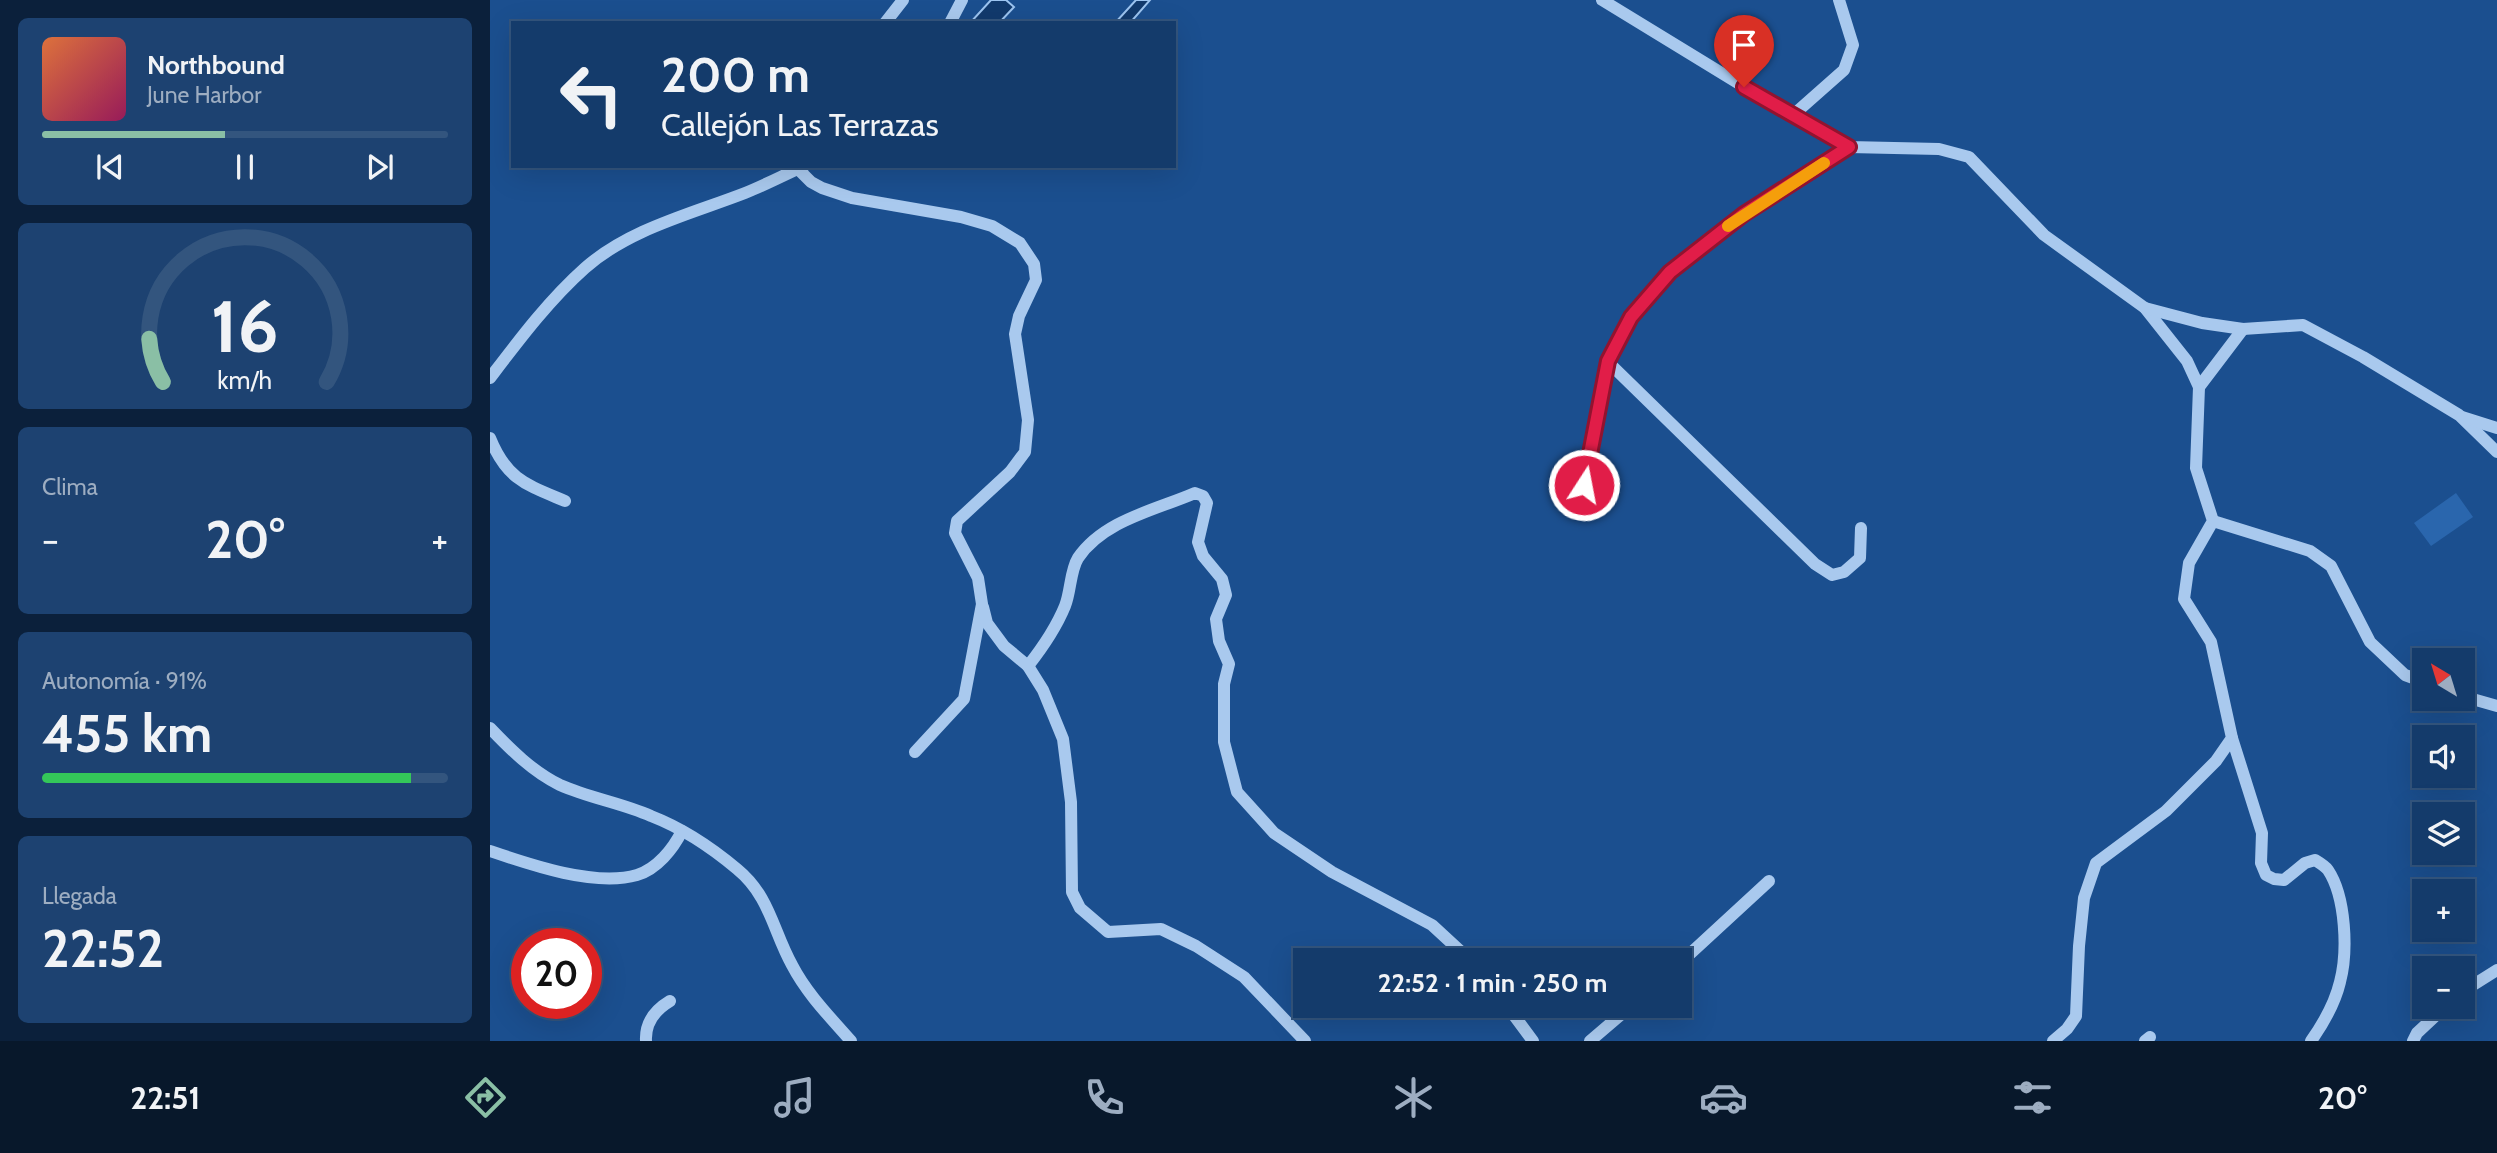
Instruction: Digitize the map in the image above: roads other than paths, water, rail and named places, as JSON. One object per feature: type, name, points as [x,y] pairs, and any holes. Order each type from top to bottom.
[{"type":"street","points":[[887,21],[903,0]]},
{"type":"street","points":[[951,21],[962,0]]},
{"type":"street","points":[[1602,0],[1792,116],[1849,147],[1940,149],[1969,157],[2045,235],[2145,308],[2187,360],[2199,387],[2196,468],[2213,521],[2189,563],[2184,599],[2211,642],[2232,738],[2262,834],[2261,863],[2266,875],[2274,880],[2284,880],[2305,863],[2315,860],[2327,868],[2342,911],[2344,948],[2340,983],[2323,1025],[2311,1041]]},
{"type":"street","points":[[1792,116],[1844,69],[1853,45],[1839,0]]},
{"type":"street","points":[[1579,510],[1608,361],[1631,317],[1670,272],[1744,214],[1849,147]]},
{"type":"street","points":[[490,378],[530,327],[585,268],[618,244],[652,228],[749,192],[798,168]]},
{"type":"street","points":[[801,168],[811,182],[852,198],[961,217],[992,226],[1020,243],[1034,264],[1036,280],[1019,316],[1015,334],[1028,420],[1025,452],[1010,472],[957,521],[955,533],[978,578],[987,623],[1004,646],[1028,666],[1043,690],[1063,739],[1071,802],[1072,892],[1080,908],[1108,932],[1161,929],[1196,946],[1244,977],[1305,1041]]},
{"type":"street","points":[[2145,308],[2202,323],[2243,329],[2303,325],[2459,415],[2497,428]]},
{"type":"street","points":[[2199,387],[2243,329]]},
{"type":"street","points":[[1608,361],[1815,564],[1832,575],[1844,572],[1860,558],[1861,528]]},
{"type":"street","points":[[2459,415],[2497,452]]},
{"type":"street","points":[[490,438],[504,466],[522,483],[565,501]]},
{"type":"street","points":[[1028,666],[1046,643],[1066,605],[1077,559],[1101,536],[1132,517],[1195,493],[1203,496],[1207,503],[1198,542],[1203,556],[1222,579],[1226,595],[1216,619],[1219,641],[1229,664],[1224,684],[1224,742],[1237,792],[1274,833],[1332,872],[1432,925],[1457,948]]},
{"type":"street","points":[[2213,521],[2310,551],[2331,566],[2370,642],[2405,675],[2412,678]]},
{"type":"street","points":[[915,752],[964,699],[982,604]]},
{"type":"street","points":[[2475,700],[2497,706]]},
{"type":"street","points":[[490,727],[515,754],[557,784],[650,815],[682,831],[738,870],[757,889],[771,913],[792,965],[811,994],[851,1041]]},
{"type":"street","points":[[2053,1041],[2067,1029],[2076,1016],[2078,946],[2084,898],[2096,863],[2166,811],[2216,761],[2232,738]]},
{"type":"street","points":[[490,851],[540,868],[615,878],[639,874],[660,861],[676,844],[682,831]]},
{"type":"street","points":[[1692,952],[1769,881]]},
{"type":"street","points":[[2475,984],[2497,970]]},
{"type":"street","points":[[646,1041],[649,1021],[670,1001]]},
{"type":"street","points":[[1516,1018],[1532,1041]]},
{"type":"street","points":[[1590,1041],[1617,1018]]},
{"type":"street","points":[[2413,1041],[2417,1033],[2432,1019]]},
{"type":"water","points":[[991,0],[1006,0],[1014,7],[1001,21],[972,21]]},
{"type":"water","points":[[1136,0],[1150,0],[1132,21],[1117,21]]}]
